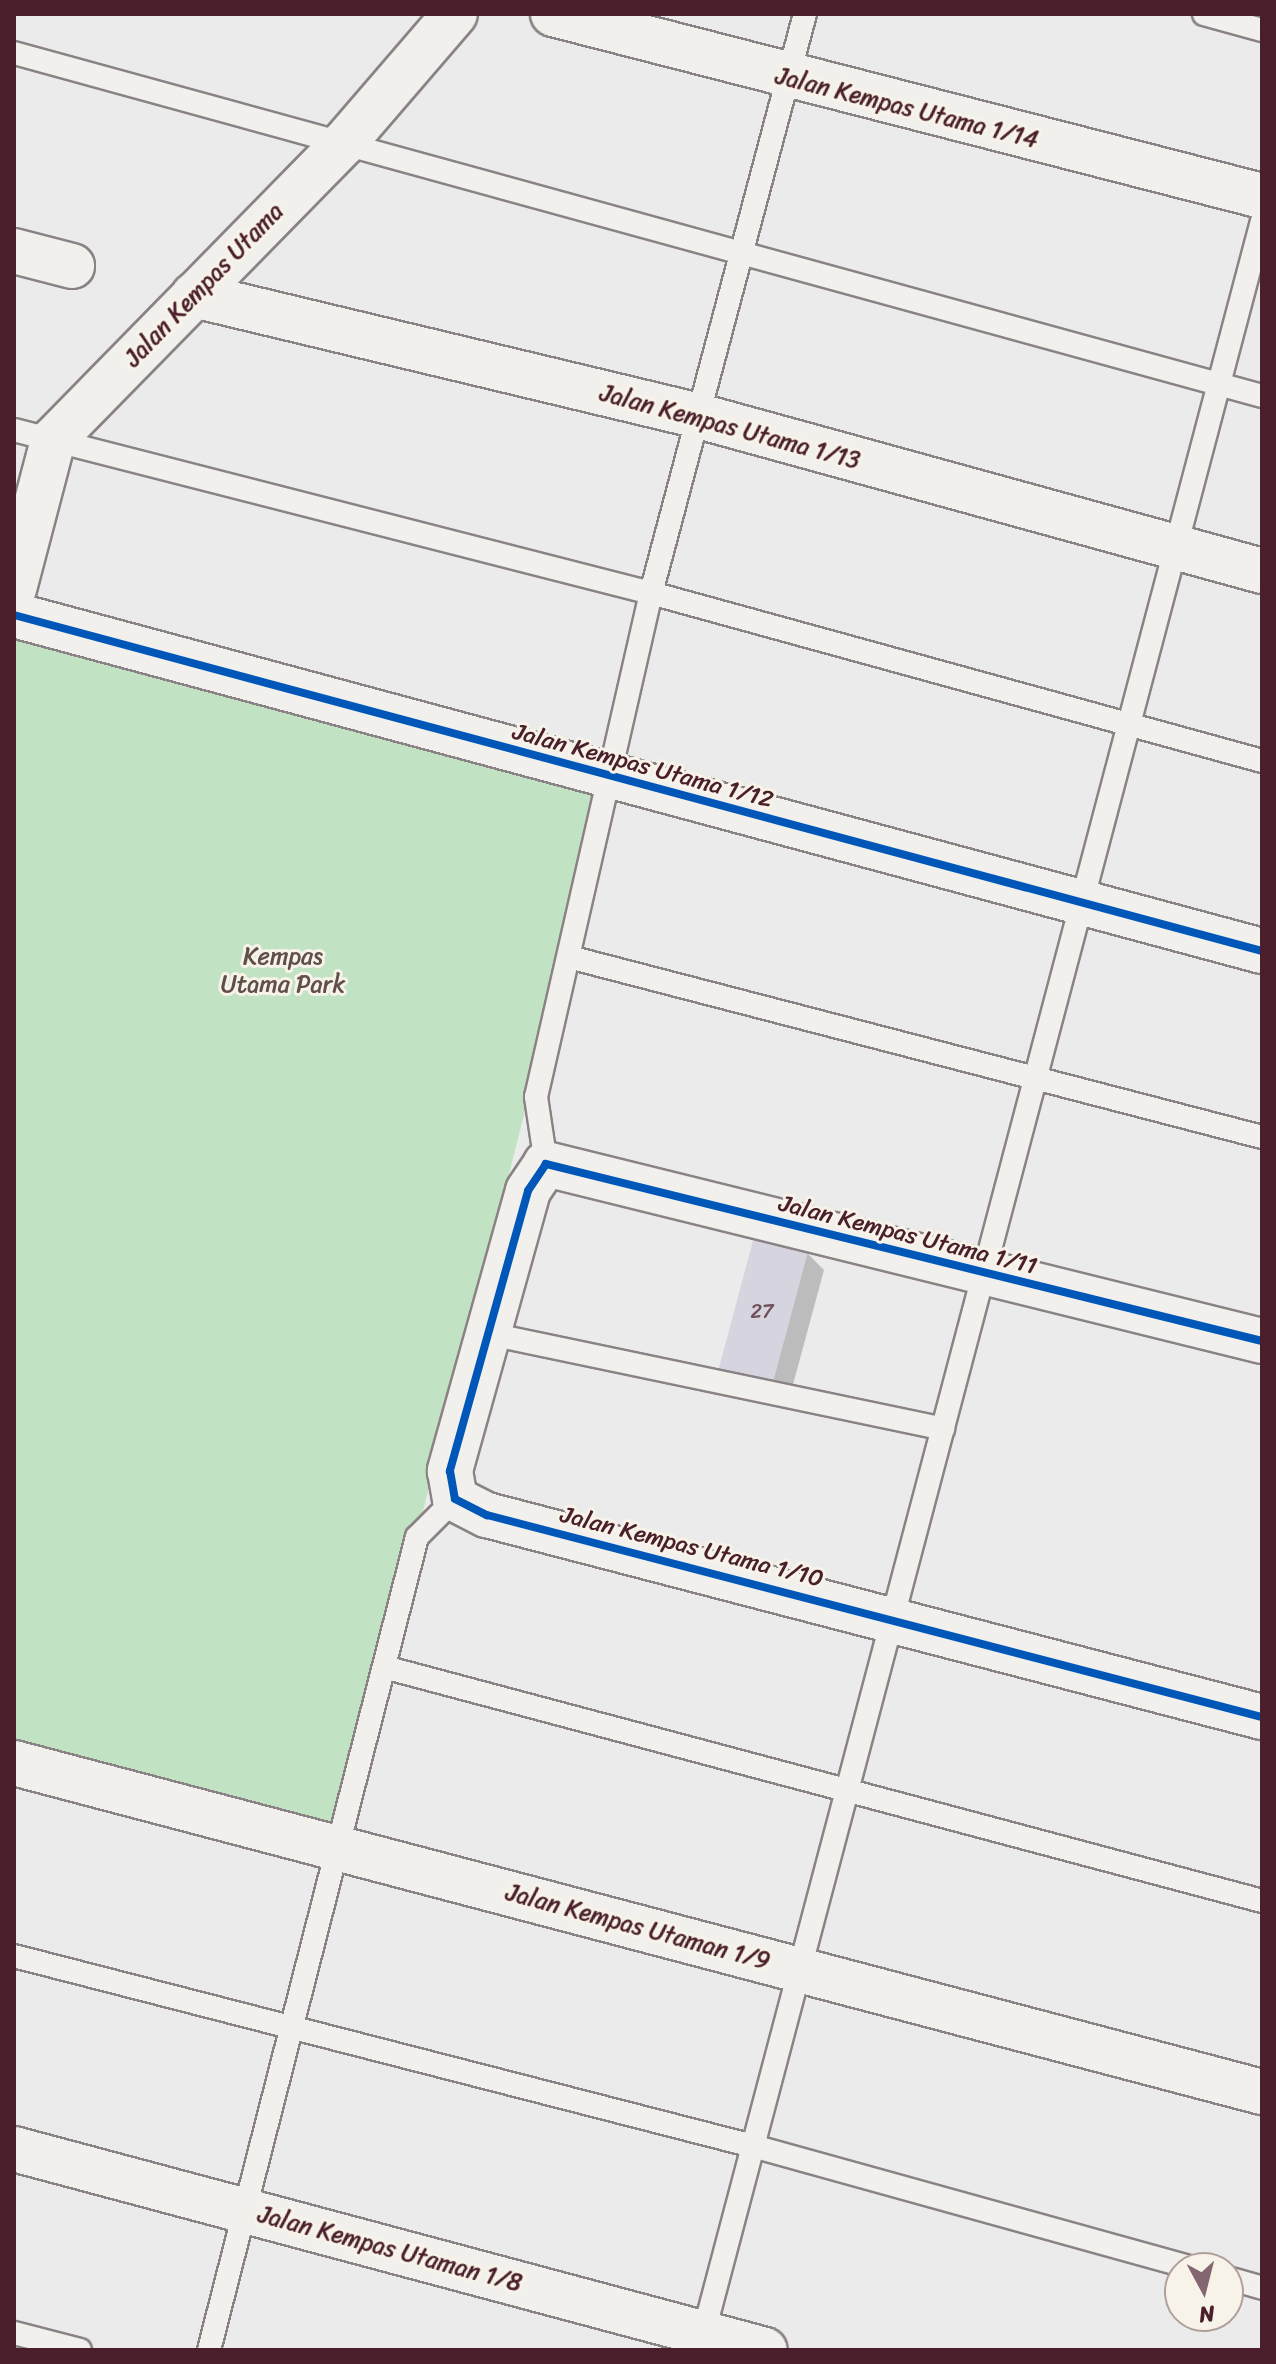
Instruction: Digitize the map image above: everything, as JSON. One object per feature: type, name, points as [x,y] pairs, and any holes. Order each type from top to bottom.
[{"type":"street","name":"Jalan Kempas Utama","points":[[14,589],[34,435],[194,295],[344,143],[455,14]]},
{"type":"street","name":"Jalan Kempas Utama 1/14","points":[[553,14],[786,78],[1262,196]]},
{"type":"street","points":[[14,251],[72,266]]},
{"type":"street","name":"Jalan Kempas Utama 1/13","points":[[194,295],[695,415],[1262,571]]},
{"type":"street","name":"Jalan Kempas Utama 1/12","points":[[14,615],[610,778],[1262,951]]},
{"type":"street","points":[[455,1499],[450,1471],[528,1191],[546,1164]]},
{"type":"street","name":"Jalan Kempas Utama 1/11","points":[[546,1164],[981,1275],[1262,1341]]},
{"type":"street","name":"Jalan Kempas Utama 1/10","points":[[455,1499],[487,1515],[1262,1717]]},
{"type":"street","name":"Jalan Kempas Utaman 1/9","points":[[14,1763],[1262,2092]]},
{"type":"street","name":"Jalan Kempas Utaman 1/8","points":[[14,2149],[243,2210],[702,2341],[765,2350]]},
{"type":"lane","points":[[546,1164],[536,1097],[651,593],[695,415],[805,14]]},
{"type":"lane","points":[[1204,14],[1262,30]]},
{"type":"lane","points":[[14,53],[1262,396]]},
{"type":"lane","points":[[702,2341],[981,1275],[1262,221]]},
{"type":"lane","points":[[34,435],[651,593],[1262,761]]},
{"type":"lane","points":[[569,957],[1262,1137]]},
{"type":"lane","points":[[490,1334],[943,1429]]},
{"type":"lane","points":[[209,2350],[417,1537],[455,1499]]},
{"type":"lane","points":[[384,1667],[1262,1901]]},
{"type":"lane","points":[[14,1956],[753,2146],[1164,2260]]},
{"type":"lane","points":[[14,2333],[80,2350]]},
{"type":"green space","name":"Kempas Utama Park","points":[[14,615],[610,778],[337,1848],[14,1764]]},
{"type":"building","points":[[754,1237],[808,1251],[772,1387],[718,1372]]},
{"type":"cycle path","points":[[14,615],[1262,951]]},
{"type":"cycle path","points":[[1262,1341],[546,1164],[528,1191],[450,1471],[455,1499],[487,1515],[1262,1717]]}]
